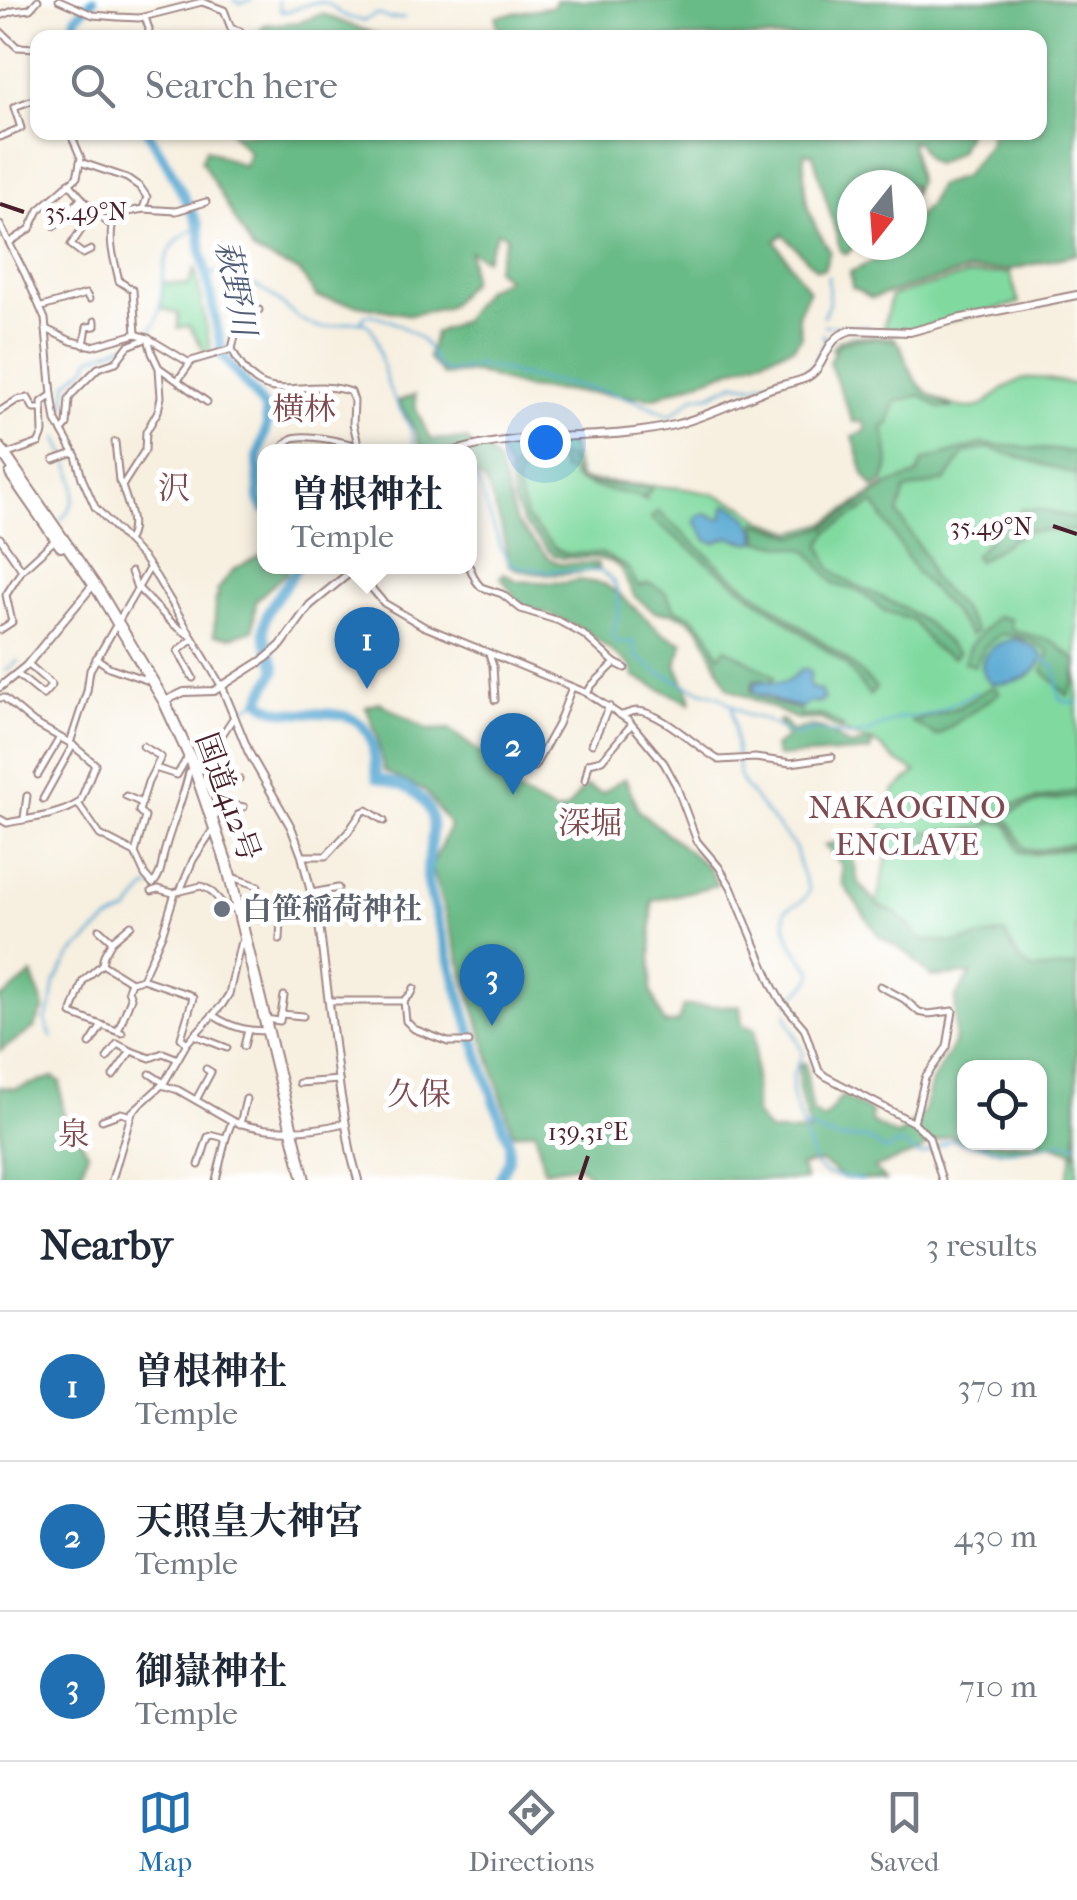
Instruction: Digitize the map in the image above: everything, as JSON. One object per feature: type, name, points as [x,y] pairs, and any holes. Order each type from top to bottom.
[{"type":"highway","name":"国道412号","points":[[1,455],[92,587]]},
{"type":"highway","name":"国道412号","points":[[1,455],[117,622],[164,702],[204,783],[304,1180]]},
{"type":"street","points":[[0,16],[30,9],[38,0]]},
{"type":"street","points":[[59,0],[76,4],[93,16],[144,17],[202,2],[224,10],[231,28],[237,30]]},
{"type":"street","points":[[144,17],[149,30]]},
{"type":"street","points":[[0,31],[17,48],[30,48]]},
{"type":"street","points":[[0,137],[20,128],[14,106],[30,101]]},
{"type":"street","points":[[9,242],[30,229],[39,210],[76,176],[80,158],[73,140]]},
{"type":"street","points":[[80,162],[134,182],[148,197],[143,209]]},
{"type":"street","points":[[69,183],[88,203],[107,214],[179,210],[206,202]]},
{"type":"street","points":[[55,226],[82,198]]},
{"type":"street","points":[[88,203],[112,226],[109,244],[119,281],[133,290],[136,334]]},
{"type":"street","points":[[91,250],[83,254],[70,245],[94,212]]},
{"type":"street","points":[[0,225],[41,308],[56,421],[96,507],[150,567],[222,687],[249,753],[292,828],[317,913],[338,1080],[358,1180]]},
{"type":"street","points":[[105,278],[117,272]]},
{"type":"street","points":[[41,308],[86,294]]},
{"type":"street","points":[[477,444],[674,425],[806,378],[834,338],[848,330],[910,332],[1077,295]]},
{"type":"street","points":[[258,310],[241,310],[230,350],[240,368],[250,378],[276,390],[337,388],[351,392],[358,444]]},
{"type":"street","points":[[84,345],[87,327],[95,325]]},
{"type":"street","points":[[46,329],[93,346],[136,334],[188,362],[230,350]]},
{"type":"street","points":[[110,342],[120,333]]},
{"type":"street","points":[[122,486],[145,450],[146,432],[158,412],[161,397],[160,368],[146,338]]},
{"type":"street","points":[[62,431],[67,425],[69,399],[74,392],[98,368],[116,362],[128,346],[146,338]]},
{"type":"street","points":[[178,380],[191,361]]},
{"type":"street","points":[[160,368],[207,402]]},
{"type":"street","points":[[1,455],[38,444],[44,433],[42,402],[52,394]]},
{"type":"street","points":[[0,411],[23,398],[28,398],[34,409],[42,409]]},
{"type":"street","points":[[286,444],[297,436],[343,444]]},
{"type":"street","points":[[115,442],[115,468],[132,516],[132,533],[127,541]]},
{"type":"street","points":[[54,460],[74,453]]},
{"type":"street","points":[[0,538],[22,570]]},
{"type":"street","points":[[0,630],[12,622],[6,595],[22,570],[56,540]]},
{"type":"street","points":[[43,798],[61,774],[90,670],[150,567]]},
{"type":"street","points":[[131,572],[137,588],[192,637]]},
{"type":"street","points":[[192,637],[178,651],[194,685],[208,692],[222,687],[275,650],[310,605],[348,574]]},
{"type":"street","points":[[362,574],[384,603],[422,626],[587,693],[632,724],[664,763],[695,836],[731,886],[773,987],[804,1028],[820,1071],[925,1131],[942,1180]]},
{"type":"street","points":[[473,574],[481,586],[502,594],[521,610],[559,621],[584,635],[625,668]]},
{"type":"street","points":[[0,687],[28,664],[92,587]]},
{"type":"street","points":[[489,654],[495,700]]},
{"type":"street","points":[[96,658],[146,682],[152,681]]},
{"type":"street","points":[[587,693],[616,663]]},
{"type":"street","points":[[18,674],[43,696],[52,685],[28,664]]},
{"type":"street","points":[[164,702],[194,685]]},
{"type":"street","points":[[534,767],[558,724],[572,687]]},
{"type":"street","points":[[0,698],[72,744],[95,764],[78,805],[46,817],[7,822],[0,819]]},
{"type":"street","points":[[592,744],[609,706]]},
{"type":"street","points":[[622,715],[634,710],[646,713],[685,734],[719,760],[756,758],[791,762],[832,757]]},
{"type":"street","points":[[142,979],[178,892],[214,822],[217,802],[204,783],[212,753],[234,717]]},
{"type":"street","points":[[584,780],[589,762],[602,760],[632,724]]},
{"type":"street","points":[[38,776],[59,738]]},
{"type":"street","points":[[135,853],[145,817],[140,811],[142,803],[162,756],[142,746]]},
{"type":"street","points":[[156,768],[177,775],[189,756]]},
{"type":"street","points":[[154,888],[189,772],[195,769]]},
{"type":"street","points":[[204,783],[238,779]]},
{"type":"street","points":[[24,818],[27,796]]},
{"type":"street","points":[[126,796],[142,803]]},
{"type":"street","points":[[217,802],[244,807]]},
{"type":"street","points":[[78,805],[100,835],[135,853],[154,888],[178,892],[204,887],[224,905],[257,919],[317,913]]},
{"type":"street","points":[[302,856],[326,856],[362,812],[367,810],[384,821]]},
{"type":"street","points":[[230,876],[258,886]]},
{"type":"street","points":[[312,892],[338,888]]},
{"type":"street","points":[[280,940],[282,918]]},
{"type":"street","points":[[131,925],[112,942],[102,964],[83,981],[72,1014],[120,1032],[130,1006],[131,982]]},
{"type":"street","points":[[98,929],[112,942]]},
{"type":"street","points":[[112,1180],[131,1116],[163,1084],[187,1042],[214,1016],[229,994],[240,945],[245,940]]},
{"type":"street","points":[[102,964],[131,982],[142,979],[190,995],[193,998],[181,1038],[187,1042]]},
{"type":"street","points":[[880,986],[919,1012],[952,1011],[947,1047],[926,1078],[914,1122]]},
{"type":"street","points":[[329,1002],[404,1001],[414,988]]},
{"type":"street","points":[[214,1016],[248,1030],[266,1025],[280,1021],[284,996]]},
{"type":"street","points":[[404,1001],[406,1020],[414,1029],[448,1042],[469,1042]]},
{"type":"street","points":[[281,1014],[300,1018]]},
{"type":"street","points":[[93,1042],[102,1025]]},
{"type":"street","points":[[244,1046],[248,1030]]},
{"type":"street","points":[[194,1036],[224,1048]]},
{"type":"street","points":[[108,1055],[118,1044],[150,1058],[164,1053],[178,1059]]},
{"type":"street","points":[[116,1075],[132,1050]]},
{"type":"street","points":[[196,1100],[210,1072]]},
{"type":"street","points":[[150,1074],[236,1123],[319,1130],[345,1123]]},
{"type":"street","points":[[298,1083],[312,1085],[338,1080]]},
{"type":"street","points":[[216,1180],[226,1138],[246,1099]]},
{"type":"street","points":[[102,1120],[122,1113],[131,1116]]},
{"type":"street","points":[[199,1165],[208,1137],[226,1138]]},
{"type":"green space","points":[[556,0],[1077,0],[1077,254],[1009,270],[967,271],[872,298],[852,287],[850,272],[877,260],[927,260],[927,207],[937,186],[964,176],[990,140],[1047,140],[1047,30],[502,30],[497,26],[496,16],[554,6]]},
{"type":"green space","points":[[322,14],[364,30],[261,30],[265,25],[300,22]]},
{"type":"green space","points":[[238,140],[964,140],[959,151],[935,164],[926,158],[917,142],[911,141],[916,170],[837,170],[837,237],[813,154],[804,153],[807,205],[830,251],[824,269],[816,269],[783,234],[775,241],[809,291],[798,315],[801,336],[794,347],[653,398],[525,388],[475,372],[443,375],[428,358],[435,333],[462,321],[484,290],[507,279],[495,269],[507,236],[498,232],[485,259],[470,251],[471,281],[448,307],[410,315],[317,297],[300,272],[253,251],[201,160],[206,149],[244,166],[249,152]]},
{"type":"green space","points":[[195,269],[211,351],[207,355],[189,326],[178,328],[178,314],[161,308],[163,282],[188,285]]},
{"type":"green space","points":[[1010,273],[1019,303],[914,330],[883,329],[891,296],[967,275]]},
{"type":"green space","points":[[852,336],[895,337],[904,365],[918,387],[935,398],[966,408],[983,405],[1023,379],[1077,385],[1077,1180],[1067,1180],[1075,1144],[1047,1083],[1047,1060],[962,1060],[987,958],[934,962],[873,919],[890,843],[880,836],[894,791],[916,772],[880,746],[851,735],[819,715],[798,717],[733,687],[710,643],[690,616],[657,609],[621,567],[598,556],[567,557],[555,553],[525,523],[511,475],[496,446],[569,440],[580,480],[714,494],[742,505],[765,522],[794,532],[826,523],[885,485],[864,417],[832,348],[839,340]]},
{"type":"green space","points":[[854,339],[893,340],[900,344],[918,383],[953,408],[939,408],[921,395],[895,402],[889,424],[883,427],[888,469],[874,488],[864,474],[853,436],[866,431],[864,422],[853,422],[829,362],[839,343]]},
{"type":"green space","points":[[415,395],[416,409],[430,439],[468,440],[470,444],[419,444],[398,401]]},
{"type":"green space","points":[[981,444],[1077,452],[1077,475],[990,448],[965,453],[945,481],[905,490],[898,514],[927,559],[931,577],[960,607],[976,631],[971,636],[916,572],[874,503],[829,531],[821,545],[830,568],[929,625],[958,653],[953,658],[935,649],[911,619],[885,611],[859,591],[835,585],[807,550],[758,541],[756,522],[796,536],[825,527],[891,484],[917,475],[923,461]]},
{"type":"green space","points":[[486,449],[498,463],[516,523],[549,558],[561,564],[597,563],[599,568],[553,574],[509,565],[486,482],[477,476],[477,450]]},
{"type":"green space","points":[[546,454],[570,458],[577,479],[584,483],[651,487],[644,495],[648,500],[583,483],[574,479],[571,472],[562,470],[561,463],[556,461],[522,469],[516,485],[527,519],[557,550],[567,554],[601,553],[628,568],[638,586],[650,583],[665,592],[675,609],[690,615],[708,632],[719,656],[726,648],[774,676],[771,683],[754,680],[751,691],[774,703],[800,709],[800,716],[822,715],[843,727],[840,731],[821,719],[799,720],[728,688],[701,630],[674,613],[655,612],[635,597],[620,568],[612,562],[553,555],[523,523],[508,475],[524,460]]},
{"type":"green space","points":[[1023,509],[1077,519],[1077,531],[1026,531],[978,561],[974,556]]},
{"type":"green space","points":[[658,511],[728,573],[848,661],[876,688],[870,696],[845,664],[651,518]]},
{"type":"green space","points":[[257,557],[257,574],[285,574],[256,600],[253,630],[231,637],[214,635],[217,591],[233,570]]},
{"type":"green space","points":[[504,573],[517,581],[580,580],[604,584],[619,594],[662,633],[683,643],[676,664],[690,703],[634,677],[632,667],[590,634],[522,606],[501,577]]},
{"type":"green space","points":[[997,616],[1010,619],[1012,630],[1052,641],[1077,661],[1068,696],[1043,671],[1049,653],[1028,639],[1001,634],[985,646],[975,666],[964,662],[970,645]]},
{"type":"green space","points":[[989,688],[999,693],[937,736],[912,722],[960,707]]},
{"type":"green space","points":[[379,702],[428,730],[449,729],[487,758],[495,780],[555,812],[566,810],[585,786],[602,793],[625,778],[638,810],[709,868],[717,885],[652,901],[651,991],[664,1024],[678,1022],[683,1006],[740,1006],[742,1025],[755,1029],[755,1114],[769,1132],[810,1132],[799,1089],[799,1065],[805,1063],[812,1112],[824,1119],[842,1096],[871,1112],[871,1122],[898,1136],[923,1113],[932,1082],[954,1043],[956,997],[971,974],[931,977],[910,955],[879,936],[843,884],[842,865],[824,845],[850,844],[858,882],[879,906],[897,914],[921,939],[953,943],[1004,933],[1021,962],[1034,970],[1077,966],[1077,1153],[1047,1145],[1047,1060],[957,1060],[957,1138],[950,1136],[874,1168],[885,1180],[844,1178],[821,1162],[800,1166],[806,1180],[595,1180],[578,1165],[544,1171],[535,1130],[513,1134],[431,867],[450,826],[425,791],[384,771],[377,735],[366,707]]},
{"type":"green space","points":[[783,720],[791,732],[815,727],[849,746],[872,741],[870,751],[777,757],[774,747],[786,738],[778,721]]},
{"type":"green space","points":[[1077,791],[1077,797],[1029,805],[1003,818],[1010,822],[1024,848],[1035,851],[1077,843],[1077,847],[1036,854],[1020,852],[1008,825],[996,822],[981,828],[1014,804]]},
{"type":"green space","points":[[981,828],[938,845],[887,834],[890,831]]},
{"type":"green space","points":[[32,974],[44,1008],[34,1028],[0,1051],[0,997]]},
{"type":"green space","points":[[53,1077],[60,1082],[63,1113],[88,1152],[79,1180],[1,1180],[0,1087],[16,1089]]},
{"type":"water","points":[[726,505],[748,518],[757,541],[728,537],[715,543],[707,540],[695,521],[706,513],[723,517]]},
{"type":"water","points":[[1018,639],[1037,649],[1043,657],[1040,664],[1022,678],[992,684],[982,668],[983,660],[1000,643]]},
{"type":"water","points":[[802,669],[811,673],[809,683],[811,688],[820,690],[824,699],[820,702],[807,703],[803,708],[756,694],[753,689],[755,682],[784,683]]},
{"type":"waterway","name":"萩野川","points":[[74,30],[76,17],[93,0]]},
{"type":"waterway","points":[[233,0],[251,0]]},
{"type":"waterway","points":[[278,0],[280,11],[319,2],[363,21],[377,14],[390,19],[404,18]]},
{"type":"waterway","name":"萩野川","points":[[153,140],[199,226],[223,356],[265,408],[267,424],[262,444]]},
{"type":"waterway","points":[[148,334],[159,312],[170,250],[199,226]]},
{"type":"waterway","points":[[206,272],[256,287],[315,326],[361,322],[369,327],[376,336],[389,388],[414,444]]},
{"type":"waterway","points":[[823,317],[829,303],[828,276]]},
{"type":"waterway","points":[[360,322],[365,315],[372,315],[401,326],[425,344],[443,370],[493,368],[622,397],[670,416],[695,396],[710,395],[735,383],[753,386],[811,368],[825,342],[823,334]]},
{"type":"waterway","points":[[824,325],[828,326]]},
{"type":"waterway","points":[[832,326],[867,327]]},
{"type":"waterway","points":[[62,421],[68,382],[93,357],[127,344]]},
{"type":"waterway","points":[[58,438],[75,490],[69,510],[61,520]]},
{"type":"waterway","points":[[477,481],[511,565],[543,571],[599,571],[607,575],[619,598],[612,633],[616,642],[634,642],[637,657],[658,672],[719,696],[746,715],[763,719],[788,733],[866,733],[900,718],[937,712],[976,692]]},
{"type":"waterway","name":"萩野川","points":[[292,574],[265,621],[265,640],[276,669],[260,700],[284,711],[345,716],[357,721],[371,741],[377,778],[412,791],[428,808],[432,826],[427,874],[430,893],[509,1142],[509,1159],[499,1180]]},
{"type":"waterway","points":[[1040,659],[1055,667],[1059,698],[1077,703]]},
{"type":"waterway","points":[[5,671],[18,661]]},
{"type":"waterway","points":[[240,711],[260,700]]},
{"type":"waterway","points":[[732,707],[739,776],[796,849],[809,889],[801,902],[785,910],[789,936],[813,971],[810,981],[789,1005]]},
{"type":"waterway","points":[[52,1038],[45,1021],[55,982],[71,955],[108,921],[128,912],[151,887]]},
{"type":"waterway","points":[[787,1012],[803,1053],[793,1075],[792,1095],[815,1165],[826,1174],[861,1180]]},
{"type":"waterway","points":[[803,1126],[837,1139],[866,1138],[884,1150],[901,1145],[920,1155],[952,1140],[1008,1151],[1064,1142],[1077,1144]]},
{"type":"place","name":"曽根神社","points":[[367,689]]},
{"type":"place","name":"天照皇大神宮","points":[[513,795]]},
{"type":"place","name":"白笹稲荷神社","points":[[222,909]]},
{"type":"place","name":"御嶽神社","points":[[492,1026]]},
{"type":"district","name":"横林","points":[[304,409]]},
{"type":"district","name":"沢","points":[[174,488]]},
{"type":"district","name":"深堀","points":[[590,823]]},
{"type":"district","name":"NAKAOGINO ENCLAVE","points":[[907,826]]},
{"type":"district","name":"久保","points":[[419,1094]]},
{"type":"district","name":"泉","points":[[74,1134]]}]
